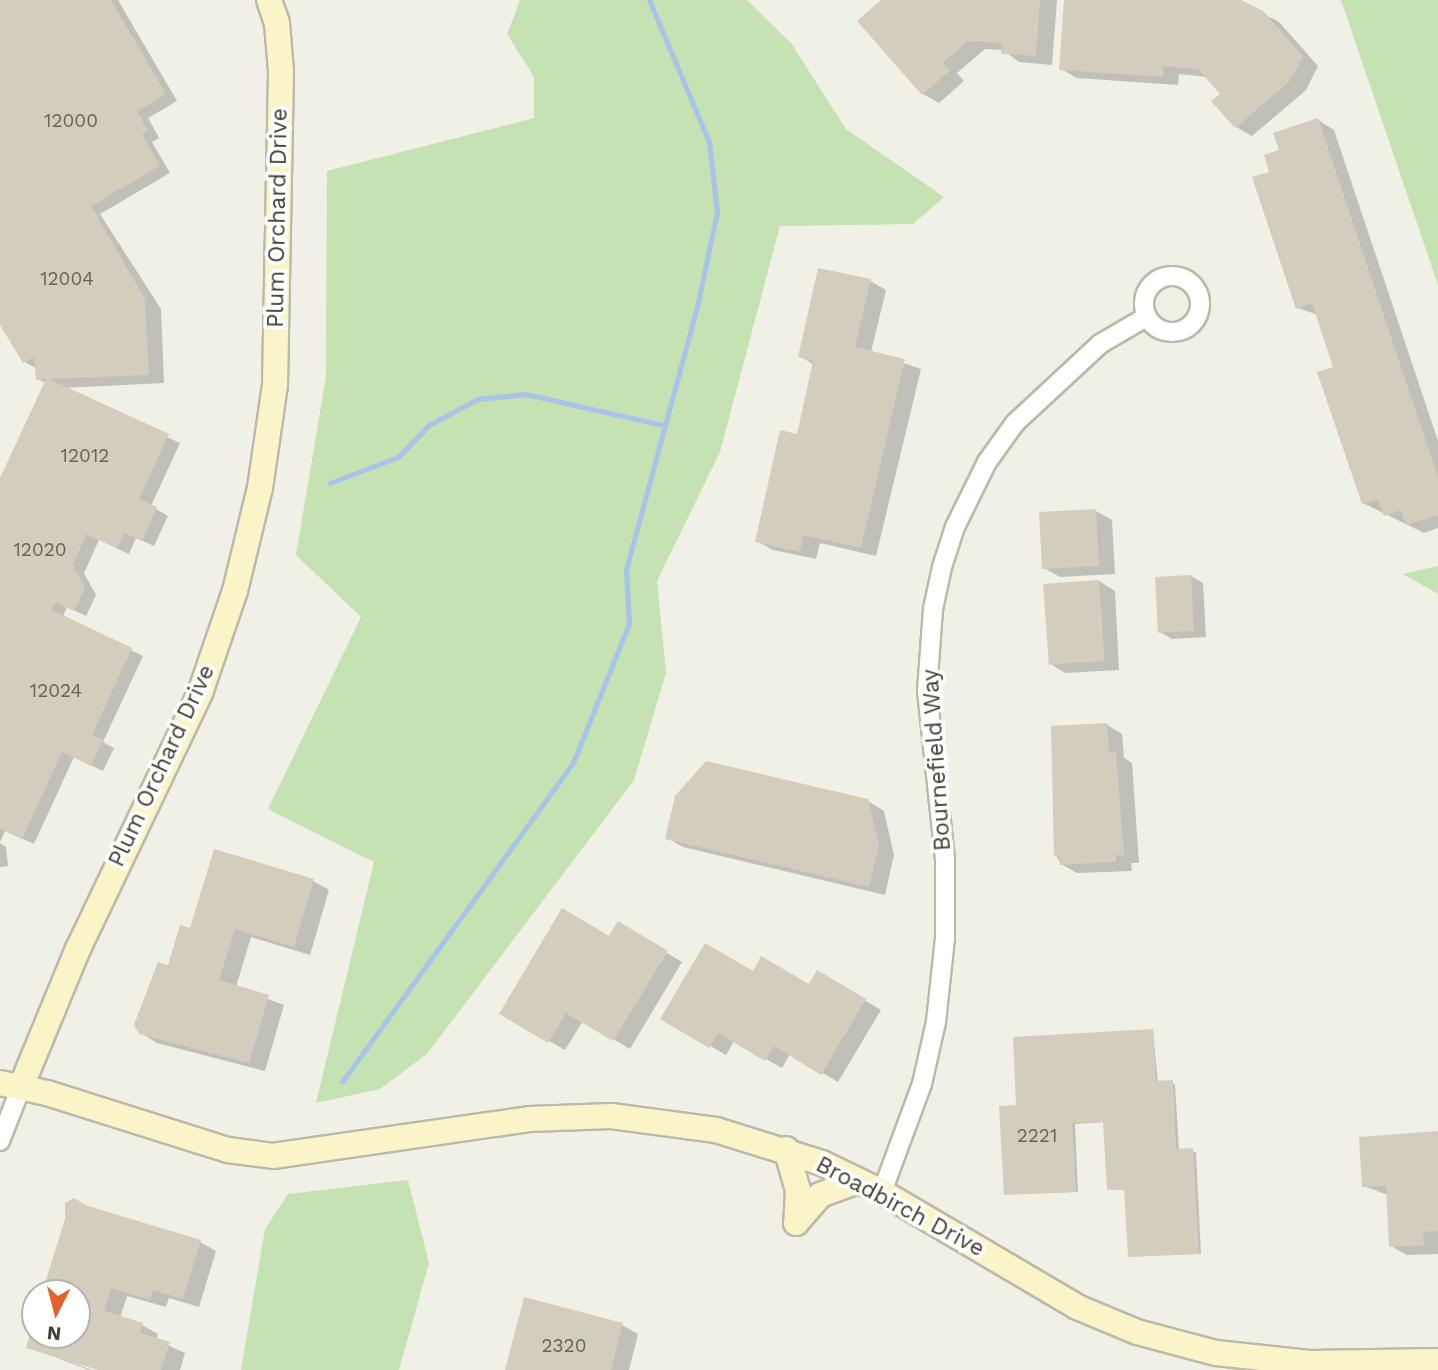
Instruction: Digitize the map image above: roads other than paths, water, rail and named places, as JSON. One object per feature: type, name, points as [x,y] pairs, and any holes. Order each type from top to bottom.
[{"type":"street","name":"Plum Orchard Drive","points":[[0,1141],[9,1092],[200,693],[235,591],[260,488],[275,386],[281,84],[277,23],[269,0]]},
{"type":"street","name":"Bournefield Way","points":[[882,1192],[922,1084],[936,1022],[945,939],[946,859],[927,691],[933,609],[942,567],[955,527],[987,462],[1015,423],[1100,344],[1146,317]]},
{"type":"street","name":"Broadbirch Drive","points":[[9,1092],[101,1112],[228,1150],[273,1156],[530,1119],[600,1116],[716,1130],[786,1149],[882,1192],[1077,1307],[1137,1332],[1216,1353],[1309,1363],[1438,1361]]},
{"type":"street","points":[[786,1149],[798,1191],[796,1223],[820,1195],[858,1181]]},
{"type":"waterway","points":[[342,1082],[573,763],[629,624],[626,570],[697,307],[717,212],[709,142],[649,0]]},
{"type":"waterway","points":[[330,483],[398,457],[429,425],[478,399],[526,394],[663,425]]}]
